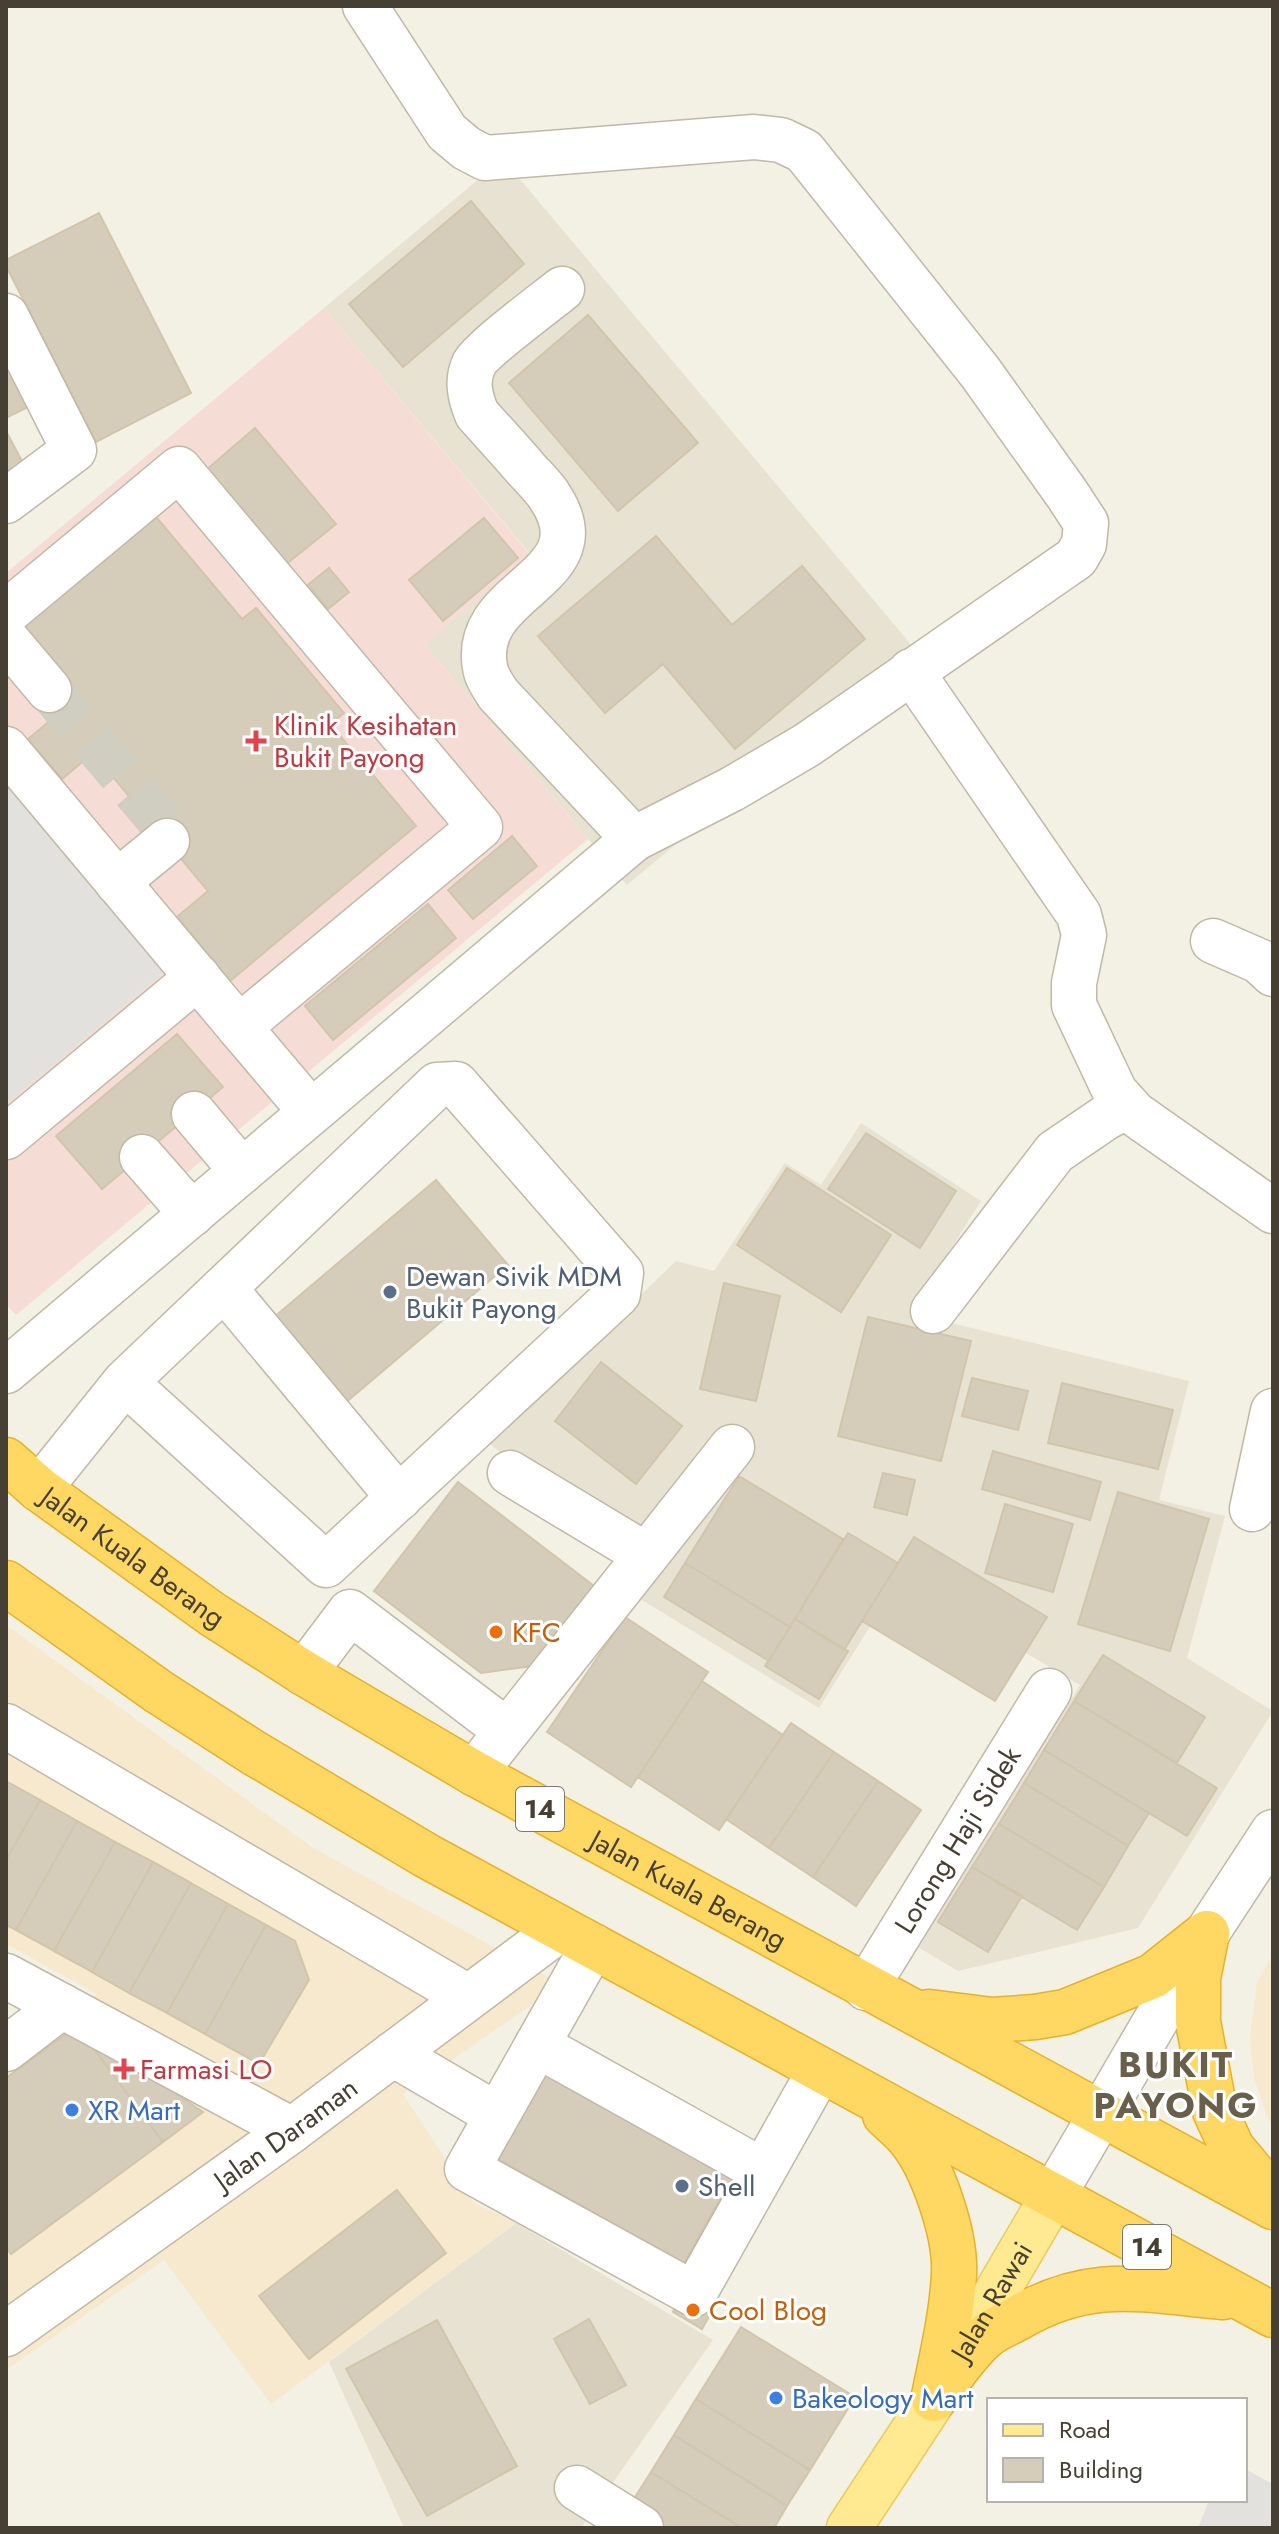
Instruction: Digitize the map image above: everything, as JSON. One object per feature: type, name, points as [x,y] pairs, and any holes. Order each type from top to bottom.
[{"type":"highway","name":"Jalan Kuala Berang","points":[[6,1460],[39,1489],[212,1614],[304,1673],[474,1773],[1273,2207]]},
{"type":"highway","name":"14","points":[[6,1583],[159,1692],[254,1753],[427,1856],[1257,2307]]},
{"type":"highway","points":[[906,2009],[992,2020],[1065,2012],[1153,1976],[1207,1933]]},
{"type":"highway","points":[[1207,1933],[1198,1978],[1198,2022],[1215,2111],[1232,2148],[1273,2197]]},
{"type":"highway","points":[[860,2092],[909,2138],[933,2180],[951,2235],[954,2272],[934,2399]]},
{"type":"highway","points":[[934,2399],[985,2336],[1034,2308],[1069,2294],[1091,2289],[1130,2287],[1257,2307]]},
{"type":"main road","name":"Jalan Rawai","points":[[849,2528],[934,2399],[1053,2196]]},
{"type":"street","points":[[6,1371],[634,839],[732,789],[807,745],[1076,558],[1084,544],[1086,523],[980,372],[804,151],[781,140],[754,137],[485,158],[447,132],[365,6]]},
{"type":"street","points":[[562,289],[475,361],[469,381],[477,414],[551,497],[561,523],[562,547],[552,565],[501,609],[484,638],[485,668],[498,694],[634,839]]},
{"type":"street","points":[[6,316],[74,450],[6,501]]},
{"type":"street","points":[[6,613],[179,469],[480,827],[239,1027]]},
{"type":"street","points":[[6,639],[49,690]]},
{"type":"street","points":[[911,671],[1079,915],[1084,935],[1074,983],[1074,1005],[1115,1092],[1152,1128],[1273,1211]]},
{"type":"street","points":[[6,749],[311,1112]]},
{"type":"street","points":[[117,882],[167,841]]},
{"type":"street","points":[[1213,941],[1259,961],[1273,974]]},
{"type":"street","points":[[6,1137],[198,977]]},
{"type":"street","points":[[39,1489],[125,1382],[437,1085],[456,1084],[621,1273],[618,1294],[326,1565],[125,1382]]},
{"type":"street","points":[[933,1311],[1055,1152],[1127,1106]]},
{"type":"street","points":[[194,1114],[242,1171]]},
{"type":"street","points":[[142,1157],[192,1214]]},
{"type":"street","points":[[224,1288],[399,1498]]},
{"type":"street","points":[[1252,1509],[1273,1411]]},
{"type":"street","points":[[474,1773],[732,1447]]},
{"type":"street","points":[[510,1473],[646,1555]]},
{"type":"street","points":[[304,1673],[350,1612],[507,1731]]},
{"type":"street","name":"Lorong Haji Sidek","points":[[866,1988],[1049,1691]]},
{"type":"street","points":[[6,1726],[468,1997]]},
{"type":"street","points":[[1053,2196],[1207,1933],[1273,1832]]},
{"type":"street","points":[[577,1938],[537,2045],[467,2169],[694,2294],[820,2070]]},
{"type":"street","name":"Jalan Daraman","points":[[6,2334],[292,2130],[468,1997],[577,1938]]},
{"type":"street","points":[[6,1976],[292,2130]]},
{"type":"street","points":[[6,2049],[62,2006]]},
{"type":"street","points":[[537,2045],[763,2171]]},
{"type":"street","points":[[393,2054],[497,2115]]},
{"type":"street","points":[[577,2488],[641,2528]]},
{"type":"shaded area","points":[[503,159],[913,647],[627,885],[424,644],[530,554],[324,308]]},
{"type":"shaded area","name":"Klinik Kesihatan Bukit Payong","points":[[324,308],[530,555],[424,644],[588,839],[16,1315],[6,1304],[6,573]]},
{"type":"shaded area","points":[[6,771],[170,967],[6,1104]]},
{"type":"shaded area","points":[[861,1123],[981,1201],[910,1313],[1189,1381],[1159,1500],[1225,1516],[1187,1658],[1273,1711],[1138,1928],[958,1971],[918,1947],[1080,1685],[1026,1653],[995,1701],[871,1625],[819,1708],[637,1597],[657,1571],[488,1443],[676,1261],[714,1271],[785,1163],[821,1185]]},
{"type":"shaded area","points":[[6,1625],[313,1848],[561,1984],[403,2094],[474,2203],[516,2223],[271,2404],[164,2260],[6,2370],[6,2062],[97,1994],[6,1944]]},
{"type":"shaded area","points":[[1273,1954],[1273,2126],[1254,2078],[1250,2037],[1257,1983]]},
{"type":"shaded area","points":[[516,2223],[713,2340],[581,2528],[404,2528],[329,2362]]},
{"type":"shaded area","points":[[1247,2470],[1273,2484],[1273,2528],[1198,2528],[1208,2502],[1247,2502]]},
{"type":"building","points":[[471,201],[524,264],[403,367],[349,304]]},
{"type":"building","points":[[99,213],[191,393],[96,442],[6,266],[6,260]]},
{"type":"building","points":[[588,315],[698,443],[618,511],[509,383]]},
{"type":"building","points":[[6,352],[32,405],[6,418]]},
{"type":"building","points":[[255,428],[336,524],[285,565],[206,470]]},
{"type":"building","points":[[6,431],[23,463],[6,472]]},
{"type":"building","points":[[151,511],[242,619],[256,608],[344,713],[330,724],[416,826],[230,981],[177,917],[208,891],[93,753],[62,779],[28,739],[59,713],[43,694],[15,624]]},
{"type":"building","points":[[484,518],[518,558],[443,621],[409,580]]},
{"type":"building","points":[[656,536],[732,625],[802,566],[865,639],[735,749],[663,664],[605,713],[538,636]]},
{"type":"building","points":[[329,568],[349,592],[328,609],[308,585]]},
{"type":"building","points":[[512,836],[537,866],[473,919],[448,890]]},
{"type":"building","points":[[428,904],[456,938],[333,1040],[305,1006]]},
{"type":"building","points":[[177,1034],[223,1087],[102,1189],[56,1136]]},
{"type":"building","points":[[866,1133],[956,1191],[920,1248],[828,1189]]},
{"type":"building","points":[[787,1168],[891,1235],[841,1312],[737,1245]]},
{"type":"building","name":"Dewan Sivik MDM Bukit Payong","points":[[436,1180],[508,1265],[345,1403],[273,1318]]},
{"type":"building","points":[[724,1283],[780,1296],[756,1401],[700,1389]]},
{"type":"building","points":[[868,1317],[971,1341],[941,1461],[838,1436]]},
{"type":"building","points":[[601,1362],[682,1426],[636,1484],[555,1421]]},
{"type":"building","points":[[972,1378],[1028,1391],[1018,1430],[962,1416]]},
{"type":"building","points":[[1062,1383],[1173,1410],[1158,1469],[1048,1443]]},
{"type":"building","points":[[993,1451],[1101,1482],[1090,1520],[982,1489]]},
{"type":"building","points":[[883,1473],[915,1480],[907,1515],[874,1507]]},
{"type":"building","points":[[739,1476],[843,1539],[790,1627],[685,1563]]},
{"type":"building","points":[[458,1482],[594,1586],[533,1666],[481,1673],[374,1591]]},
{"type":"building","points":[[1118,1492],[1209,1519],[1170,1651],[1078,1624]]},
{"type":"building","points":[[1005,1504],[1073,1524],[1053,1592],[985,1573]]},
{"type":"building","points":[[848,1533],[898,1563],[844,1650],[795,1619]]},
{"type":"building","points":[[914,1537],[1047,1617],[995,1701],[862,1621]]},
{"type":"building","points":[[685,1563],[790,1627],[769,1661],[664,1597]]},
{"type":"building","points":[[625,1617],[708,1672],[631,1787],[547,1732]]},
{"type":"building","points":[[795,1619],[848,1651],[819,1699],[765,1666]]},
{"type":"building","points":[[1103,1655],[1205,1717],[1177,1763],[1074,1701]]},
{"type":"building","points":[[702,1681],[783,1735],[719,1830],[638,1777]]},
{"type":"building","points":[[1074,1701],[1217,1788],[1187,1836],[1044,1750]]},
{"type":"building","points":[[791,1723],[834,1752],[769,1848],[726,1819]]},
{"type":"building","points":[[1044,1750],[1149,1813],[1128,1846],[1024,1783]]},
{"type":"building","points":[[834,1752],[878,1781],[813,1877],[769,1848]]},
{"type":"building","points":[[6,1781],[40,1800],[6,1860]]},
{"type":"building","points":[[878,1781],[921,1810],[856,1906],[813,1877]]},
{"type":"building","points":[[1024,1783],[1128,1846],[1104,1887],[999,1824]]},
{"type":"building","points":[[40,1800],[77,1821],[16,1930],[6,1925],[6,1860]]},
{"type":"building","points":[[77,1821],[115,1842],[54,1951],[16,1930]]},
{"type":"building","points":[[999,1824],[1104,1887],[1077,1930],[972,1867]]},
{"type":"building","points":[[115,1842],[153,1862],[92,1972],[54,1951]]},
{"type":"building","points":[[153,1862],[191,1883],[129,1993],[92,1972]]},
{"type":"building","points":[[972,1867],[1022,1896],[988,1952],[938,1922]]},
{"type":"building","points":[[191,1883],[228,1904],[167,2013],[129,1993]]},
{"type":"building","points":[[228,1904],[266,1925],[205,2034],[167,2013]]},
{"type":"building","points":[[266,1925],[295,1941],[309,1980],[259,2064],[205,2034]]},
{"type":"building","name":"Farmasi LO","points":[[77,2026],[203,2112],[163,2142]]},
{"type":"building","name":"XR Mart","points":[[77,2026],[163,2142],[11,2254],[6,2247],[6,2078]]},
{"type":"building","points":[[547,2059],[739,2166],[684,2263],[492,2156]]},
{"type":"building","points":[[397,2190],[446,2253],[309,2359],[259,2296]]},
{"type":"building","name":"Cool Blog","points":[[684,2292],[713,2309],[702,2329],[673,2312]]},
{"type":"building","points":[[589,2319],[626,2385],[590,2404],[554,2339]]},
{"type":"building","points":[[437,2320],[517,2466],[427,2516],[346,2369]]},
{"type":"building","name":"Bakeology Mart","points":[[741,2327],[855,2397],[810,2470],[696,2399]]},
{"type":"building","points":[[696,2399],[810,2470],[787,2506],[674,2435]]},
{"type":"building","points":[[674,2435],[787,2506],[774,2528],[742,2528],[651,2472]]},
{"type":"building","points":[[651,2472],[742,2528],[661,2528],[628,2508]]},
{"type":"tunnel","points":[[49,690],[172,836],[167,841]]},
{"type":"place","name":"Klinik Kesihatan Bukit Payong","points":[[256,741]]},
{"type":"place","name":"Dewan Sivik MDM Bukit Payong","points":[[390,1292]]},
{"type":"place","name":"KFC","points":[[496,1632]]},
{"type":"place","name":"Farmasi LO","points":[[124,2069]]},
{"type":"place","name":"XR Mart","points":[[72,2110]]},
{"type":"place","name":"Shell","points":[[682,2186]]},
{"type":"place","name":"Cool Blog","points":[[693,2310]]},
{"type":"place","name":"Bakeology Mart","points":[[776,2398]]},
{"type":"district","name":"BUKIT PAYONG","points":[[1176,2084]]}]
